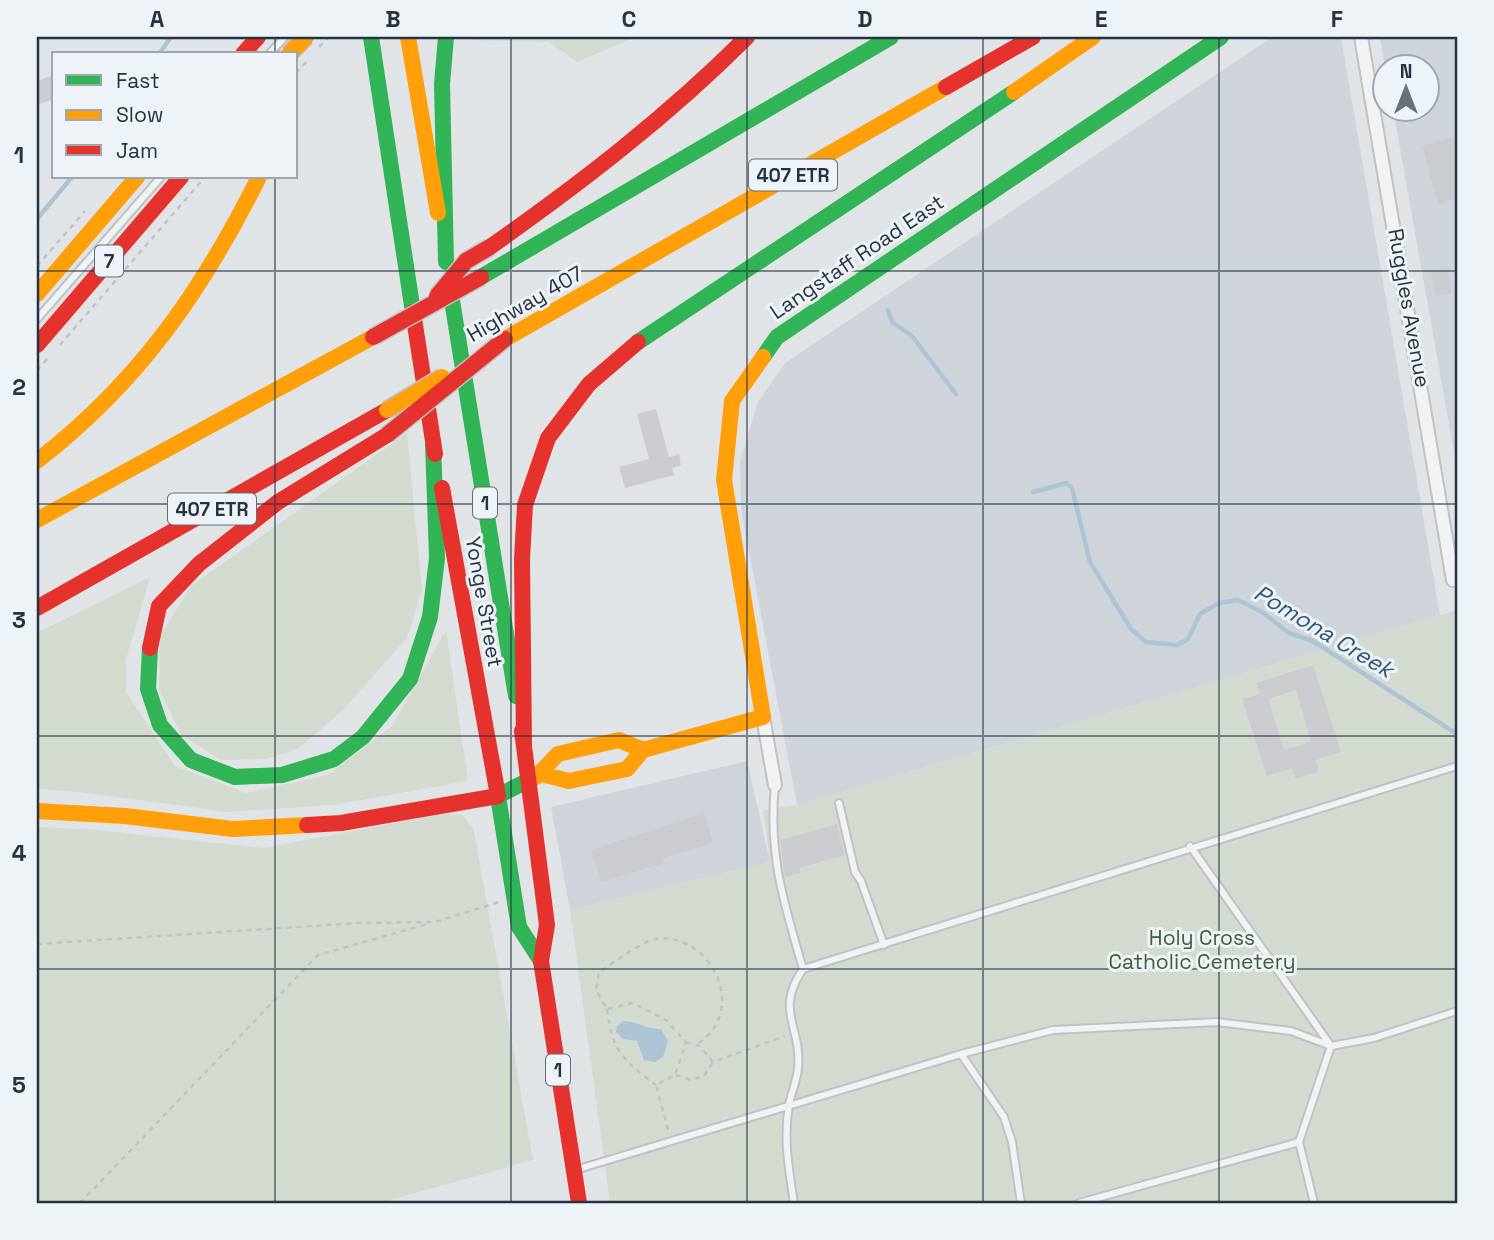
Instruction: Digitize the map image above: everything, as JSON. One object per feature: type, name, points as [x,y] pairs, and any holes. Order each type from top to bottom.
[{"type":"main road","points":[[245,52],[258,37]]},
{"type":"main road","points":[[293,52],[306,37]]},
{"type":"main road","name":"Yonge Street","points":[[371,37],[433,443],[498,796],[519,927],[541,961]]},
{"type":"main road","name":"Yonge Street","points":[[408,37],[524,745],[536,777],[547,925],[541,961],[579,1203]]},
{"type":"main road","points":[[446,37],[442,84],[446,262]]},
{"type":"main road","points":[[426,309],[466,261],[584,180],[660,120],[747,37]]},
{"type":"main road","points":[[37,520],[426,309],[891,37]]},
{"type":"main road","name":"Highway 407","points":[[37,608],[387,410],[505,339],[1033,37]]},
{"type":"main road","points":[[524,745],[522,559],[525,505],[548,438],[589,384],[652,331],[1067,57],[1093,37]]},
{"type":"main road","name":"Langstaff Road East","points":[[763,717],[724,480],[732,401],[777,337],[1221,37]]},
{"type":"main road","name":"7","points":[[37,294],[136,178]]},
{"type":"main road","name":"7","points":[[37,345],[180,178]]},
{"type":"main road","points":[[37,461],[98,412],[154,352],[208,275],[258,178]]},
{"type":"main road","points":[[433,443],[437,558],[430,617],[410,679],[363,737],[334,759],[282,775],[234,777],[191,760],[160,725],[148,689],[150,643],[159,606],[199,564],[278,502],[387,435],[505,339]]},
{"type":"main road","points":[[536,777],[569,781],[627,769],[643,750],[763,717]]},
{"type":"main road","points":[[37,811],[125,816],[233,829],[341,824],[498,796],[536,777],[558,754],[619,740],[643,750]]},
{"type":"street","name":"Ruggles Avenue","points":[[1361,37],[1453,580]]},
{"type":"street","name":"Langstaff Road East","points":[[763,717],[775,785]]},
{"type":"lane","points":[[271,52],[285,37]]},
{"type":"lane","points":[[37,319],[160,178]]},
{"type":"lane","points":[[794,1203],[785,1150],[789,1106],[798,1068],[788,1002],[792,986],[803,969],[1190,846],[1457,765]]},
{"type":"lane","points":[[775,785],[771,828],[777,878],[803,969]]},
{"type":"lane","points":[[839,803],[855,872],[861,881],[884,945]]},
{"type":"lane","points":[[1190,846],[1331,1046]]},
{"type":"lane","points":[[573,1171],[961,1054],[1053,1031],[1217,1022],[1291,1031],[1331,1046],[1374,1038],[1457,1011]]},
{"type":"lane","points":[[1314,1203],[1299,1142],[1331,1046]]},
{"type":"lane","points":[[961,1054],[1004,1117],[1012,1142],[1021,1203]]},
{"type":"lane","points":[[1079,1203],[1299,1142]]},
{"type":"path","points":[[37,370],[204,178]]},
{"type":"path","points":[[37,266],[89,206]]},
{"type":"path","points":[[80,1203],[318,955],[514,898]]},
{"type":"path","points":[[37,944],[358,923],[435,922]]},
{"type":"path","points":[[671,1143],[656,1085],[633,1068],[613,1043],[607,1009],[596,990],[599,972],[654,939],[677,942],[701,953],[720,978],[722,995],[718,1026],[697,1045]]},
{"type":"path","points":[[607,1009],[633,1003],[666,1020],[686,1042],[697,1045],[713,1062]]},
{"type":"path","points":[[675,1075],[691,1080],[704,1076],[713,1062],[794,1032]]},
{"type":"path","points":[[656,1085],[675,1075],[686,1042]]},
{"type":"shaded area","points":[[1272,37],[1341,37],[1440,615],[797,805],[741,509],[740,462],[758,402],[785,363]]},
{"type":"shaded area","points":[[1380,37],[1457,37],[1457,469],[1395,122],[1442,122],[1442,52],[1382,52]]},
{"type":"shaded area","points":[[747,761],[770,862],[570,910],[551,807]]},
{"type":"green space","points":[[474,37],[629,37],[629,40],[577,62],[549,42],[473,40]]},
{"type":"green space","points":[[407,433],[422,590],[407,638],[343,710],[298,749],[266,759],[221,760],[181,735],[159,689],[160,636],[191,586]]},
{"type":"green space","points":[[150,577],[126,660],[126,692],[175,766],[246,793],[328,775],[392,726],[446,630],[468,781],[333,805],[227,812],[80,792],[37,789],[37,633]]},
{"type":"green space","name":"Holy Cross Catholic Cemetery","points":[[1457,610],[1457,1203],[610,1203],[570,910],[770,862],[763,810],[797,805]]},
{"type":"green space","points":[[444,814],[463,815],[474,831],[533,1160],[380,1203],[37,1203],[37,827],[87,829],[263,848]]},
{"type":"water","points":[[623,1021],[661,1029],[668,1041],[663,1057],[655,1062],[644,1060],[637,1041],[623,1039],[616,1032],[617,1026]]},
{"type":"building","points":[[52,76],[52,100],[37,105],[37,81]]},
{"type":"building","points":[[1457,135],[1457,198],[1438,204],[1422,146]]},
{"type":"building","points":[[1447,268],[1452,293],[1436,296],[1431,272]]},
{"type":"building","points":[[656,409],[669,457],[679,454],[681,465],[672,468],[674,475],[625,488],[619,467],[649,459],[637,414]]},
{"type":"building","points":[[1313,665],[1341,752],[1316,760],[1319,771],[1295,779],[1292,768],[1267,776],[1242,699],[1260,694],[1256,683]],"holes":[[[1296,690],[1311,742],[1284,750],[1268,699]]]},
{"type":"building","points":[[704,813],[713,843],[663,858],[664,863],[601,882],[591,850]]},
{"type":"building","points":[[837,824],[845,855],[799,868],[801,873],[785,877],[780,840]]},
{"type":"waterway","points":[[160,52],[171,37]]},
{"type":"waterway","points":[[37,219],[71,178]]},
{"type":"waterway","name":"Pomona Creek","points":[[888,310],[892,322],[912,336],[956,394]]},
{"type":"waterway","name":"Pomona Creek","points":[[1033,492],[1067,483],[1072,488],[1090,562],[1131,629],[1146,642],[1177,645],[1188,639],[1200,614],[1219,603],[1238,600],[1262,612],[1289,633],[1313,641],[1457,734]]},
{"type":"traffic: fast","points":[[371,37],[413,312]]},
{"type":"traffic: fast","points":[[446,37],[442,84],[446,262]]},
{"type":"traffic: fast","points":[[481,277],[891,37]]},
{"type":"traffic: fast","points":[[763,357],[777,337],[1221,37]]},
{"type":"traffic: fast","points":[[638,342],[1014,92]]},
{"type":"traffic: fast","points":[[449,282],[516,696]]},
{"type":"traffic: fast","points":[[150,648],[148,689],[160,725],[191,760],[235,777],[282,775],[334,759],[363,737],[410,679],[430,617],[437,558],[433,443]]},
{"type":"traffic: fast","points":[[498,796],[529,780]]},
{"type":"traffic: fast","points":[[497,790],[519,927],[541,961]]},
{"type":"traffic: slow","points":[[291,52],[306,37]]},
{"type":"traffic: slow","points":[[408,37],[438,213]]},
{"type":"traffic: slow","points":[[1014,92],[1093,37]]},
{"type":"traffic: slow","points":[[505,339],[946,87]]},
{"type":"traffic: slow","points":[[37,294],[136,178]]},
{"type":"traffic: slow","points":[[37,461],[107,399],[165,332],[215,258],[258,178]]},
{"type":"traffic: slow","points":[[37,520],[373,337]]},
{"type":"traffic: slow","points":[[542,774],[569,781],[627,769],[643,750],[763,717],[724,480],[732,401],[763,357]]},
{"type":"traffic: slow","points":[[387,410],[442,377]]},
{"type":"traffic: slow","points":[[536,777],[558,754],[619,740],[643,750]]},
{"type":"traffic: slow","points":[[37,811],[125,816],[233,829],[307,825]]},
{"type":"traffic: jam","points":[[245,52],[258,37]]},
{"type":"traffic: jam","points":[[490,247],[623,148],[747,37]]},
{"type":"traffic: jam","points":[[946,87],[1033,37]]},
{"type":"traffic: jam","points":[[37,345],[180,178]]},
{"type":"traffic: jam","points":[[437,296],[466,261],[490,247]]},
{"type":"traffic: jam","points":[[373,337],[481,277]]},
{"type":"traffic: jam","points":[[413,312],[435,454]]},
{"type":"traffic: jam","points":[[387,435],[505,339]]},
{"type":"traffic: jam","points":[[524,745],[522,559],[525,505],[548,438],[589,384],[638,342]]},
{"type":"traffic: jam","points":[[37,608],[387,410]]},
{"type":"traffic: jam","points":[[150,648],[159,606],[199,564],[278,502],[387,435]]},
{"type":"traffic: jam","points":[[442,488],[497,790]]},
{"type":"traffic: jam","points":[[522,731],[547,925],[541,961],[579,1203]]},
{"type":"traffic: jam","points":[[307,825],[341,823],[498,796]]}]
